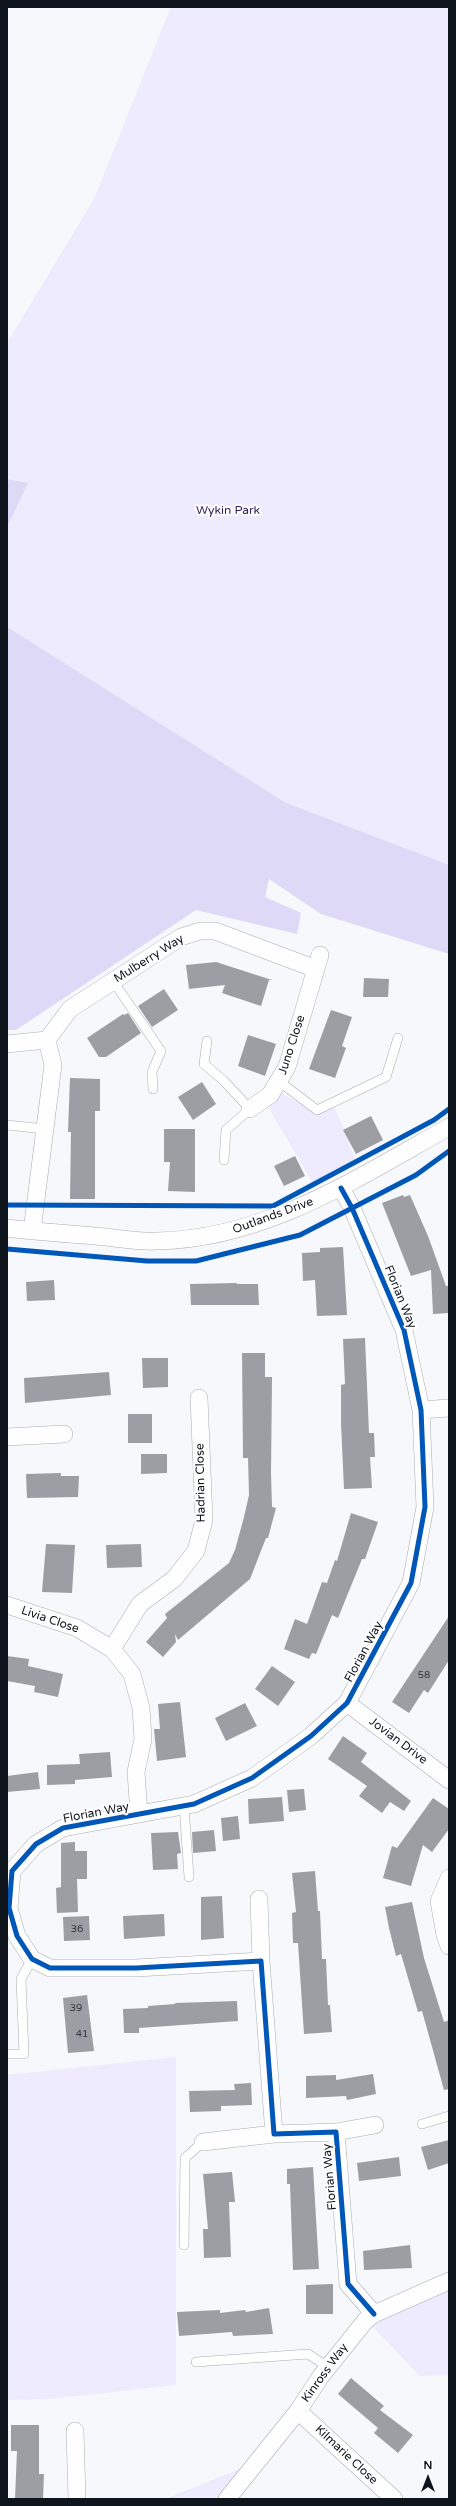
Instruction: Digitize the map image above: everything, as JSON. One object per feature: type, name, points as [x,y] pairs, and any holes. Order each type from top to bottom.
[{"type":"street","name":"Mulberry Way","points":[[47,1040],[70,1009],[181,937],[200,930],[215,931],[318,962]]},
{"type":"street","name":"Juno Close","points":[[250,1109],[270,1095],[280,1082],[287,1067],[318,962]]},
{"type":"street","points":[[7,1044],[47,1040],[53,1065],[32,1231]]},
{"type":"street","name":"Outlands Drive","points":[[7,1228],[157,1242],[199,1238],[242,1230],[298,1209],[341,1188],[449,1127]]},
{"type":"street","name":"Florian Way","points":[[32,1959],[18,1936],[9,1908],[12,1871],[36,1844],[63,1828],[194,1804],[252,1778],[311,1736],[347,1703],[411,1583],[425,1507],[421,1410],[404,1330],[352,1208],[341,1188]]},
{"type":"street","name":"Hadrian Close","points":[[112,1649],[140,1604],[174,1579],[196,1551],[204,1520],[199,1398]]},
{"type":"street","points":[[421,1410],[449,1408]]},
{"type":"street","points":[[7,1437],[64,1434]]},
{"type":"street","name":"Livia Close","points":[[7,1605],[77,1628],[112,1649]]},
{"type":"street","points":[[112,1649],[132,1674],[141,1708],[143,1738],[136,1772],[139,1814]]},
{"type":"street","name":"Jovian Drive","points":[[347,1703],[449,1780]]},
{"type":"street","points":[[449,1878],[439,1902],[444,1935],[449,1946]]},
{"type":"street","points":[[259,1899],[261,1961],[274,2134]]},
{"type":"street","points":[[32,1959],[50,1968],[136,1968],[261,1961]]},
{"type":"street","points":[[336,2132],[375,2125]]},
{"type":"street","name":"Florian Way","points":[[202,2142],[274,2134],[336,2132],[348,2284],[374,2314]]},
{"type":"street","name":"Kinross Way","points":[[227,2499],[298,2411],[328,2367],[366,2320],[374,2314],[449,2281]]},
{"type":"street","name":"Kilmarie Close","points":[[298,2411],[394,2499]]},
{"type":"street","points":[[75,2431],[76,2499]]},
{"type":"lane","points":[[113,981],[161,1050],[152,1072],[153,1089]]},
{"type":"lane","points":[[280,1082],[317,1110],[386,1077],[398,1038]]},
{"type":"lane","points":[[207,1041],[204,1064],[224,1081],[250,1109]]},
{"type":"lane","name":"Juno Close","points":[[224,1160],[226,1130],[250,1109]]},
{"type":"lane","points":[[7,1125],[45,1129]]},
{"type":"lane","points":[[184,1806],[188,1878]]},
{"type":"lane","points":[[7,2054],[24,2054],[21,1978],[32,1959]]},
{"type":"lane","points":[[422,2124],[449,2116]]},
{"type":"lane","points":[[184,2245],[185,2158],[202,2142]]},
{"type":"lane","points":[[196,2362],[308,2354],[328,2367]]},
{"type":"green space","name":"Wykin Park","points":[[171,7],[449,7],[449,945],[275,883],[7,679],[7,343],[94,199]]},
{"type":"green space","points":[[279,1092],[317,1113],[333,1103],[355,1159],[317,1183],[313,1183],[268,1107]]},
{"type":"green space","points":[[176,2057],[176,2385],[51,2399],[7,2400],[7,2075]]},
{"type":"green space","points":[[449,2281],[449,2375],[420,2376],[366,2320]]},
{"type":"green space","points":[[257,2462],[227,2499],[165,2499]]},
{"type":"shaded area","points":[[7,479],[28,483],[7,527]]},
{"type":"shaded area","points":[[7,627],[286,803],[449,865],[449,954],[321,914],[269,879],[265,897],[301,913],[297,934],[196,910],[16,1030],[7,1030]]},
{"type":"building","points":[[216,962],[272,980],[269,980],[261,1006],[222,993],[225,985],[189,989],[186,965]]},
{"type":"building","points":[[364,978],[389,979],[388,997],[363,997]]},
{"type":"building","points":[[164,989],[178,1010],[152,1027],[138,1006]]},
{"type":"building","points":[[331,1010],[352,1017],[342,1046],[346,1048],[335,1078],[309,1069]]},
{"type":"building","points":[[128,1013],[141,1033],[106,1057],[99,1057],[87,1038],[123,1014]]},
{"type":"building","points":[[248,1035],[276,1044],[265,1076],[238,1066]]},
{"type":"building","points":[[70,1078],[100,1079],[100,1111],[95,1111],[95,1199],[70,1199],[71,1132],[68,1132]]},
{"type":"building","points":[[202,1082],[216,1104],[193,1120],[178,1097]]},
{"type":"building","points":[[371,1116],[383,1140],[356,1154],[343,1130]]},
{"type":"building","points":[[164,1129],[195,1129],[195,1192],[168,1191],[170,1162],[164,1162]]},
{"type":"building","points":[[295,1156],[305,1176],[284,1186],[274,1166]]},
{"type":"building","points":[[403,1195],[404,1197],[410,1195],[428,1236],[446,1286],[449,1286],[449,1313],[433,1314],[431,1270],[411,1276],[382,1203]]},
{"type":"building","points":[[343,1247],[347,1315],[317,1316],[315,1280],[303,1281],[302,1253],[320,1252],[320,1248]]},
{"type":"building","points":[[54,1280],[55,1300],[27,1301],[26,1282]]},
{"type":"building","points":[[190,1284],[258,1284],[259,1305],[191,1305]]},
{"type":"building","points":[[365,1338],[369,1433],[374,1433],[375,1457],[370,1457],[372,1488],[344,1489],[341,1423],[341,1385],[345,1384],[343,1339]]},
{"type":"building","points":[[242,1353],[265,1353],[265,1377],[272,1377],[272,1507],[276,1508],[268,1538],[266,1538],[250,1579],[178,1640],[175,1634],[176,1642],[163,1657],[146,1642],[167,1618],[165,1614],[229,1563],[235,1550],[244,1517],[249,1495],[248,1458],[243,1458]]},
{"type":"building","points":[[142,1358],[168,1358],[168,1387],[143,1388]]},
{"type":"building","points":[[109,1372],[111,1395],[25,1403],[24,1378]]},
{"type":"building","points":[[128,1414],[152,1414],[152,1443],[128,1443]]},
{"type":"building","points":[[141,1454],[167,1454],[167,1473],[141,1474]]},
{"type":"building","points":[[61,1473],[61,1476],[79,1476],[78,1497],[27,1498],[26,1474]]},
{"type":"building","points":[[351,1513],[378,1522],[365,1559],[362,1559],[338,1618],[332,1615],[316,1654],[312,1653],[309,1659],[284,1649],[295,1619],[307,1624],[322,1582],[327,1583],[335,1560],[337,1561]]},
{"type":"building","points":[[46,1544],[75,1545],[72,1593],[42,1592]]},
{"type":"building","points":[[141,1544],[142,1567],[107,1568],[106,1545]]},
{"type":"building","points":[[449,1616],[449,1660],[428,1693],[424,1690],[409,1713],[392,1702]]},
{"type":"building","points":[[7,1656],[29,1659],[28,1666],[63,1674],[58,1697],[34,1692],[35,1686],[7,1681]]},
{"type":"building","points":[[272,1666],[295,1682],[278,1706],[255,1689]]},
{"type":"building","points":[[180,1702],[186,1757],[157,1761],[154,1729],[160,1729],[158,1704]]},
{"type":"building","points":[[245,1703],[257,1726],[226,1741],[215,1718]]},
{"type":"building","points":[[343,1736],[367,1753],[361,1762],[411,1801],[404,1811],[390,1802],[382,1813],[359,1796],[367,1786],[328,1759]]},
{"type":"building","points":[[110,1752],[112,1777],[75,1780],[75,1784],[47,1785],[47,1765],[80,1764],[79,1754]]},
{"type":"building","points":[[38,1772],[40,1789],[7,1792],[7,1776]]},
{"type":"building","points":[[304,1789],[306,1810],[289,1812],[287,1790]]},
{"type":"building","points":[[282,1797],[284,1821],[249,1824],[248,1799]]},
{"type":"building","points":[[433,1798],[449,1809],[449,1829],[432,1852],[423,1845],[411,1886],[383,1878],[392,1846],[397,1848]]},
{"type":"building","points":[[238,1816],[240,1839],[223,1841],[221,1818]]},
{"type":"building","points":[[214,1830],[216,1851],[193,1853],[192,1832]]},
{"type":"building","points":[[178,1832],[181,1853],[177,1854],[178,1869],[153,1870],[151,1833]]},
{"type":"building","points":[[75,1842],[75,1851],[87,1851],[87,1879],[77,1879],[78,1912],[57,1913],[56,1888],[61,1887],[61,1843]]},
{"type":"building","points":[[315,1871],[318,1911],[320,1911],[322,1959],[326,1959],[328,2005],[330,2005],[332,2032],[304,2034],[298,1943],[293,1943],[292,1913],[296,1912],[292,1873]]},
{"type":"building","points":[[222,1896],[224,1938],[201,1940],[201,1897]]},
{"type":"building","points":[[412,1902],[424,1958],[444,2022],[449,2020],[449,2089],[444,2090],[422,2011],[418,2012],[401,1954],[396,1956],[385,1907]]},
{"type":"building","points":[[164,1914],[165,1936],[124,1939],[123,1916]]},
{"type":"building","points":[[89,1916],[90,1940],[64,1941],[63,1917]]},
{"type":"building","points":[[87,1995],[94,2051],[68,2053],[63,1998]]},
{"type":"building","points":[[237,2001],[238,2021],[139,2028],[139,2033],[124,2033],[123,2009],[148,2008],[148,2006],[175,2003]]},
{"type":"building","points":[[373,2074],[376,2094],[347,2100],[346,2096],[306,2098],[306,2076],[336,2075],[336,2080]]},
{"type":"building","points":[[251,2083],[252,2105],[221,2106],[221,2111],[190,2112],[189,2091],[235,2090],[234,2084]]},
{"type":"building","points":[[449,2140],[449,2163],[428,2170],[421,2147]]},
{"type":"building","points":[[399,2157],[401,2176],[359,2181],[357,2163]]},
{"type":"building","points":[[313,2167],[319,2269],[293,2270],[290,2184],[287,2184],[287,2169]]},
{"type":"building","points":[[232,2172],[235,2202],[229,2202],[231,2257],[204,2258],[203,2229],[208,2229],[203,2174]]},
{"type":"building","points":[[410,2245],[412,2268],[364,2270],[363,2251]]},
{"type":"building","points":[[333,2284],[333,2314],[306,2314],[306,2285]]},
{"type":"building","points":[[269,2308],[273,2334],[233,2336],[232,2332],[179,2336],[177,2312],[220,2310],[220,2313],[245,2310],[246,2312]]},
{"type":"building","points":[[351,2378],[384,2406],[380,2410],[413,2435],[398,2453],[374,2433],[378,2428],[338,2394]]},
{"type":"building","points":[[11,2425],[39,2425],[39,2474],[44,2474],[43,2499],[15,2499],[17,2451],[11,2451]]},
{"type":"cycle path","points":[[7,1205],[273,1206],[434,1120],[449,1109]]},
{"type":"cycle path","points":[[7,1249],[147,1261],[196,1261],[300,1235],[416,1175],[449,1151]]},
{"type":"cycle path","points":[[341,1188],[352,1208],[404,1330],[421,1410],[425,1507],[411,1583],[347,1703],[311,1736],[252,1778],[194,1804],[63,1828],[36,1844],[12,1871],[9,1908],[17,1936],[32,1959],[50,1968],[136,1968],[261,1961],[274,2134],[336,2132],[348,2284],[374,2314]]}]
